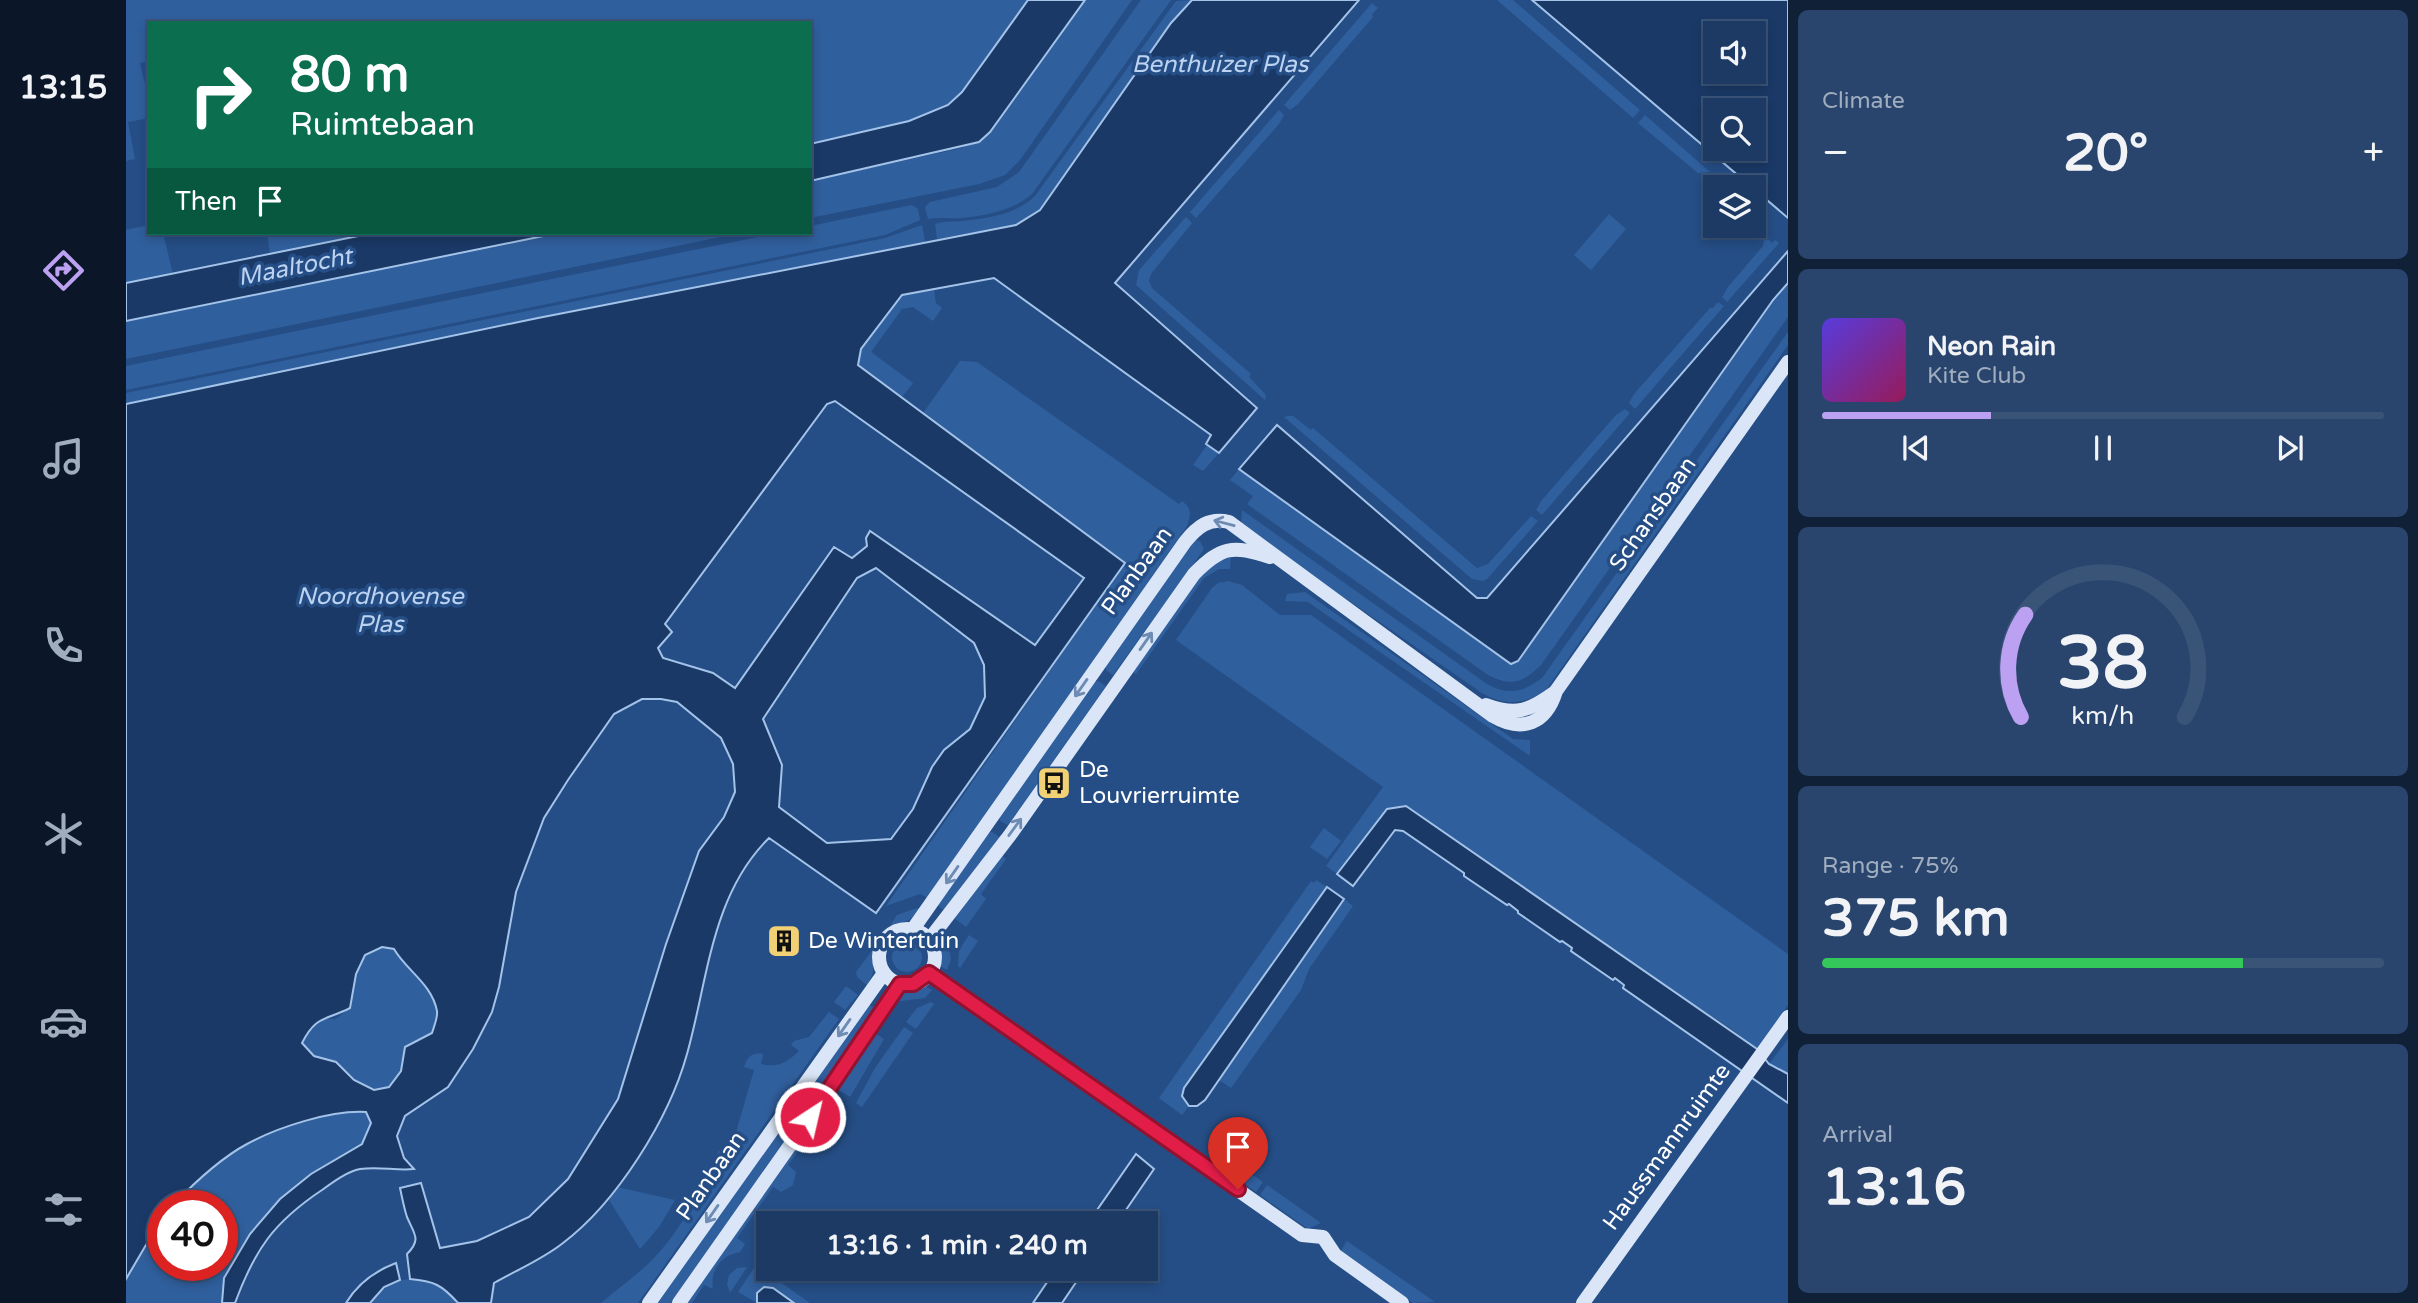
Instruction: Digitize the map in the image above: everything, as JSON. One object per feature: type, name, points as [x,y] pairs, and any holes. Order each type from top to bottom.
[{"type":"street","name":"Schansbaan","points":[[1280,560],[1472,699],[1500,710],[1519,711],[1533,708],[1556,691],[1788,362]]},
{"type":"street","name":"Planbaan","points":[[913,929],[1193,531],[1211,520],[1229,522],[1280,560]]},
{"type":"street","name":"Planbaan","points":[[929,940],[1010,835],[1194,574],[1212,557],[1230,549],[1250,550],[1280,560]]},
{"type":"street","points":[[913,929],[929,940],[935,960],[929,973],[913,984],[900,984],[884,973],[879,953],[884,941],[897,931],[913,929]]},
{"type":"street","name":"Planbaan","points":[[649,1303],[884,973]]},
{"type":"street","points":[[929,973],[1302,1235],[1323,1237],[1335,1255],[1402,1303]]},
{"type":"street","name":"Planbaan","points":[[679,1303],[900,984]]},
{"type":"street","name":"Haussmannruimte","points":[[1583,1303],[1788,1017]]},
{"type":"shaded area","points":[[126,0],[1028,0],[962,92],[948,105],[909,121],[812,144],[812,21],[147,21],[147,61],[140,63],[147,93],[147,118],[128,122],[135,159],[126,161]]},
{"type":"shaded area","points":[[1085,0],[1132,0],[1020,160],[1005,175],[979,184],[812,218],[812,181],[962,148],[990,132]]},
{"type":"shaded area","points":[[1141,0],[1171,0],[1032,194],[1017,204],[990,214],[928,219],[925,207],[930,202],[997,187],[1019,172]]},
{"type":"shaded area","points":[[1192,0],[1171,23],[1039,210],[1016,225],[937,239],[935,224],[1001,214],[1019,208],[1035,196],[1176,1]]},
{"type":"shaded area","points":[[1497,0],[1513,0],[1640,110],[1633,118]]},
{"type":"shaded area","points":[[1372,3],[1378,8],[1372,14],[1373,17],[1290,110],[1284,105]]},
{"type":"shaded area","points":[[1279,110],[1284,115],[1279,124],[1196,218],[1190,212]]},
{"type":"shaded area","points":[[1645,115],[1710,172],[1698,173],[1638,123]]},
{"type":"shaded area","points":[[912,205],[918,209],[920,220],[885,235],[126,390],[126,366],[767,235],[812,235],[812,226]]},
{"type":"shaded area","points":[[1609,214],[1626,229],[1591,270],[1574,255]]},
{"type":"shaded area","points":[[1186,217],[1192,223],[1151,274],[1149,281],[1152,288],[1251,374],[1249,377],[1266,395],[1265,400],[1136,285],[1139,270]]},
{"type":"shaded area","points":[[147,225],[147,235],[163,235],[173,274],[126,283],[126,230]]},
{"type":"shaded area","points":[[922,225],[925,242],[126,404],[126,393],[885,238]]},
{"type":"shaded area","points":[[267,235],[363,235],[270,254]]},
{"type":"shaded area","points":[[548,235],[730,235],[126,359],[126,321]]},
{"type":"shaded area","points":[[1766,237],[1772,243],[1775,240],[1779,243],[1727,302],[1722,297],[1728,287],[1763,246]]},
{"type":"shaded area","points":[[1788,283],[1788,317],[1541,665],[1522,679],[1510,682],[1488,675],[1247,504],[1253,496],[1230,480],[1239,469],[1511,664],[1518,661],[1773,300]]},
{"type":"shaded area","points":[[934,290],[936,303],[942,308],[933,321],[913,307],[902,309],[871,352],[913,383],[902,397],[858,365],[860,349],[902,294]]},
{"type":"shaded area","points":[[1718,302],[1724,306],[1635,409],[1629,403],[1634,394]]},
{"type":"shaded area","points":[[1788,332],[1788,345],[1546,690],[1530,699],[1506,702],[1482,693],[1241,526],[1242,510],[1487,684],[1509,691],[1528,687],[1542,678]]},
{"type":"shaded area","points":[[960,361],[977,362],[1179,504],[1182,501],[1188,507],[1190,515],[1187,526],[928,898],[920,894],[886,906],[1125,563],[923,413]]},
{"type":"shaded area","points":[[1625,409],[1630,413],[1542,515],[1536,510],[1541,501],[1616,415]]},
{"type":"shaded area","points":[[1293,416],[1311,430],[1313,428],[1477,568],[1488,564],[1531,516],[1538,521],[1487,579],[1472,579],[1284,417]]},
{"type":"shaded area","points":[[1207,445],[1219,453],[1203,471],[1193,465]]},
{"type":"shaded area","points":[[1195,540],[1200,541],[1204,549],[1113,675],[1106,670],[1106,663]]},
{"type":"shaded area","points":[[1231,555],[1230,569],[1219,569],[1204,578],[1136,674],[1130,670],[1203,568]]},
{"type":"shaded area","points":[[1228,581],[1242,585],[1280,615],[1311,615],[1788,954],[1788,1005],[1757,1049],[1730,1028],[1387,809],[1337,874],[1326,866],[1383,787],[1176,640],[1212,588],[1218,583]]},
{"type":"shaded area","points":[[1305,592],[1513,739],[1530,740],[1530,756],[1308,602],[1285,601],[1287,594]]},
{"type":"shaded area","points":[[1098,681],[1106,686],[1008,825],[1000,821],[999,813],[1091,683]]},
{"type":"shaded area","points":[[1324,828],[1341,841],[1327,859],[1310,847]]},
{"type":"shaded area","points":[[992,832],[1000,837],[945,911],[937,905],[986,833]]},
{"type":"shaded area","points":[[1001,855],[1006,859],[981,894],[986,899],[966,927],[954,918]]},
{"type":"shaded area","points":[[1316,880],[1327,887],[1184,1088],[1182,1096],[1189,1106],[1182,1115],[1159,1098],[1311,881],[1314,883]]},
{"type":"shaded area","points":[[1344,899],[1353,906],[1309,969],[1301,990],[1231,1088],[1219,1080]]},
{"type":"shaded area","points":[[917,908],[921,910],[909,920],[888,929],[897,915]]},
{"type":"shaded area","points":[[945,929],[951,959],[947,970],[939,965],[940,939]]},
{"type":"shaded area","points":[[969,935],[978,941],[960,968],[959,950]]},
{"type":"shaded area","points":[[907,942],[918,946],[922,957],[918,968],[907,972],[896,968],[892,957],[896,946]]},
{"type":"shaded area","points":[[382,947],[394,949],[424,985],[434,1001],[437,1014],[432,1033],[405,1047],[401,1071],[389,1087],[373,1090],[354,1080],[336,1062],[314,1056],[302,1043],[309,1028],[320,1019],[336,1019],[350,1008],[356,974],[365,954]]},
{"type":"shaded area","points":[[874,948],[873,972],[868,986],[857,977],[856,972]]},
{"type":"shaded area","points":[[846,986],[858,995],[845,1010],[834,1002]]},
{"type":"shaded area","points":[[925,986],[932,990],[925,998],[893,1002],[906,992]]},
{"type":"shaded area","points":[[931,1002],[934,1004],[916,1029],[906,1022],[917,1008]]},
{"type":"shaded area","points":[[868,1004],[876,1009],[671,1303],[655,1303]]},
{"type":"shaded area","points":[[829,1012],[839,1019],[638,1303],[601,1303],[645,1267],[662,1249],[690,1209],[719,1150],[730,1153],[754,1070],[744,1067],[748,1058],[763,1054],[761,1064],[777,1065],[786,1061],[799,1051],[791,1045],[794,1041],[809,1037]]},
{"type":"shaded area","points":[[904,1027],[913,1033],[862,1107],[856,1103],[875,1068]]},
{"type":"shaded area","points":[[875,1033],[884,1039],[850,1097],[837,1089]]},
{"type":"shaded area","points":[[1788,1039],[1788,1074],[1769,1064]]},
{"type":"shaded area","points":[[821,1109],[834,1118],[830,1123],[822,1118],[788,1165],[796,1172],[793,1185],[781,1192],[773,1187],[737,1238],[745,1244],[740,1252],[722,1260],[715,1270],[713,1289],[704,1285],[692,1303],[686,1303]]},
{"type":"shaded area","points":[[345,1111],[366,1112],[371,1123],[362,1144],[311,1174],[280,1198],[250,1234],[238,1255],[238,1190],[188,1190],[237,1150],[258,1138]]},
{"type":"shaded area","points":[[1237,1164],[1263,1182],[1256,1192],[1230,1174]]},
{"type":"shaded area","points":[[1267,1185],[1321,1223],[1308,1229],[1260,1195]]},
{"type":"shaded area","points":[[617,1187],[675,1200],[659,1227],[640,1249],[609,1200]]},
{"type":"shaded area","points":[[1347,1241],[1435,1302],[1413,1303],[1340,1252]]},
{"type":"shaded area","points":[[147,1242],[147,1281],[225,1281],[222,1303],[126,1303],[126,1279]]},
{"type":"shaded area","points":[[756,1265],[756,1281],[779,1281],[810,1303],[794,1303],[773,1288],[756,1297],[757,1303],[738,1292]]},
{"type":"shaded area","points":[[747,1267],[730,1293],[727,1284],[729,1275],[737,1268]]},
{"type":"shaded area","points":[[410,1279],[437,1285],[458,1303],[370,1303],[387,1286]]},
{"type":"water","points":[[1028,0],[1085,0],[990,132],[979,142],[812,181],[812,144],[909,121],[948,105],[962,92]]},
{"type":"water","name":"Noordhovense Plas","points":[[1192,0],[1359,0],[1115,283],[1257,408],[1219,453],[1206,444],[1211,435],[994,278],[902,295],[861,349],[858,365],[1125,563],[876,913],[769,838],[750,861],[723,912],[687,1054],[668,1105],[638,1158],[603,1205],[583,1226],[555,1249],[494,1283],[491,1303],[458,1303],[437,1285],[410,1279],[407,1254],[412,1249],[415,1236],[400,1188],[421,1183],[440,1248],[477,1241],[529,1217],[568,1179],[618,1099],[666,944],[699,851],[724,817],[735,792],[733,764],[721,738],[677,702],[661,699],[642,699],[614,714],[544,818],[516,892],[492,1012],[473,1049],[448,1087],[405,1116],[397,1136],[404,1158],[414,1169],[355,1170],[305,1202],[268,1238],[250,1267],[235,1303],[222,1303],[224,1281],[238,1281],[238,1254],[250,1234],[280,1199],[311,1174],[362,1144],[371,1123],[366,1112],[352,1112],[305,1121],[274,1132],[227,1157],[188,1190],[147,1190],[147,1243],[126,1279],[126,404],[538,318],[1016,225],[1040,210],[1171,23]],"holes":[[[835,401],[1084,578],[1035,645],[870,531],[866,538],[867,546],[852,558],[834,547],[735,688],[713,673],[663,658],[658,648],[672,632],[665,624],[827,404]],[[876,568],[974,643],[984,665],[985,697],[970,729],[944,750],[932,767],[913,809],[891,839],[827,843],[779,807],[782,765],[763,719],[857,578]],[[382,947],[394,949],[430,993],[437,1011],[432,1033],[405,1047],[401,1071],[389,1087],[374,1090],[354,1080],[336,1062],[314,1056],[302,1043],[317,1023],[350,1008],[356,974],[365,955]]]},
{"type":"water","points":[[1532,0],[1788,0],[1788,218],[1766,199],[1766,175],[1738,175],[1721,161],[1766,161],[1766,98],[1703,98],[1703,146]]},
{"type":"water","name":"Maaltocht","points":[[363,235],[548,235],[126,321],[126,283]]},
{"type":"water","points":[[1788,251],[1788,283],[1773,300],[1518,661],[1511,664],[1239,469],[1277,425],[1477,598],[1487,598]]},
{"type":"water","points":[[1406,806],[1757,1049],[1769,1064],[1788,1074],[1788,1103],[1623,988],[1624,985],[1615,978],[1613,980],[1571,951],[1572,948],[1464,876],[1464,873],[1403,831],[1395,830],[1353,886],[1337,874],[1387,809]]},
{"type":"water","points":[[1327,887],[1344,899],[1205,1100],[1197,1106],[1189,1106],[1182,1096],[1184,1088]]},
{"type":"water","points":[[1136,1154],[1154,1169],[1125,1211],[1096,1211]]},
{"type":"water","points":[[396,1263],[400,1280],[384,1287],[370,1303],[346,1303],[368,1278]]},
{"type":"water","points":[[1048,1281],[1077,1281],[1062,1303],[1033,1303]]},
{"type":"water","points":[[764,1287],[773,1288],[794,1303],[757,1303],[757,1293]]},
{"type":"place","name":"De Louvrierruimte","points":[[1054,783]]},
{"type":"place","name":"De Wintertuin","points":[[784,941]]},
{"type":"route","points":[[810,1117],[900,984],[919,982],[929,973],[1238,1189]]},
{"type":"water label","name":"Benthuizer Plas","points":[[1220,64]]}]
